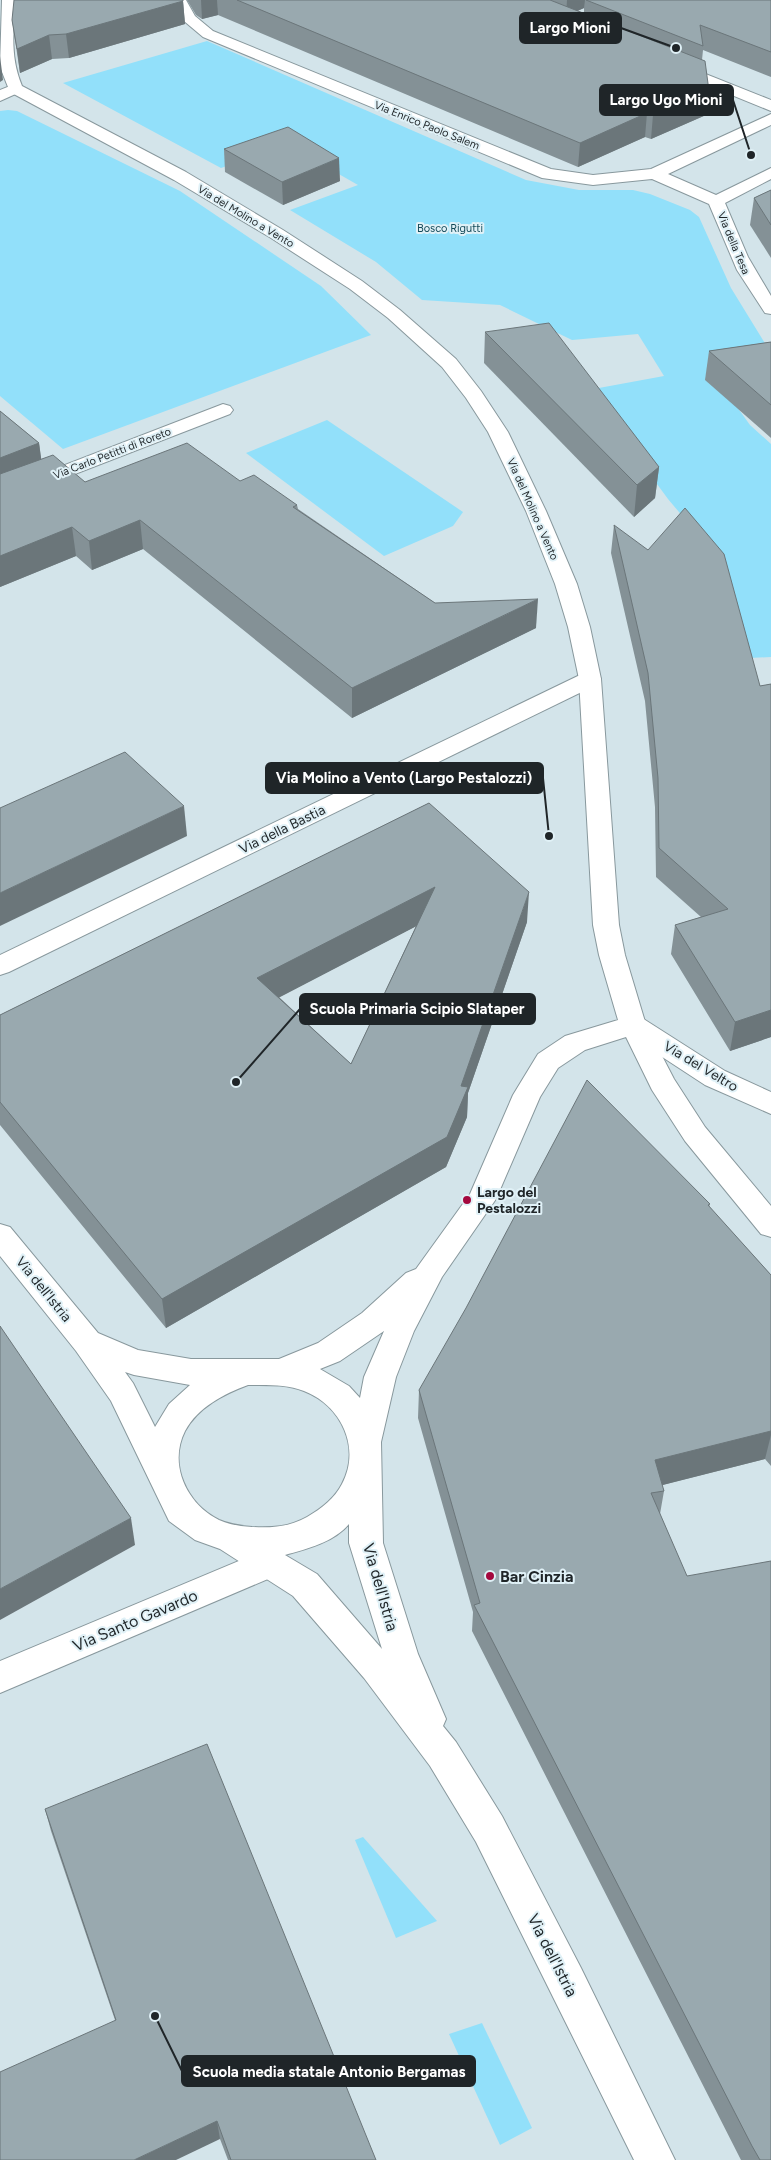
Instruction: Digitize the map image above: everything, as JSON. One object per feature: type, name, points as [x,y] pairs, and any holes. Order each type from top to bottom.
[{"type":"main road","name":"Via del Molino a Vento","points":[[9,0],[4,45],[5,90],[180,176],[277,234],[356,285],[394,314],[450,364],[474,395],[498,432],[536,511],[566,584],[579,627],[590,679],[606,925],[612,955],[633,1025],[662,1083],[695,1134],[771,1226]]},
{"type":"main road","name":"Via Enrico Paolo Salem","points":[[178,0],[189,18],[208,34],[548,174],[593,180],[654,174]]},
{"type":"main road","points":[[657,60],[771,106]]},
{"type":"main road","points":[[654,174],[771,119]]},
{"type":"main road","points":[[654,174],[716,202],[771,174]]},
{"type":"main road","name":"Via della Tesa","points":[[716,202],[738,258],[753,285],[771,309]]},
{"type":"main road","name":"Via Carlo Petitti di Roreto","points":[[0,497],[223,410]]},
{"type":"main road","name":"Via della Bastia","points":[[0,966],[590,679]]},
{"type":"main road","points":[[365,1456],[380,1377],[399,1331],[431,1269],[482,1199],[527,1095],[548,1061],[575,1042],[633,1025]]},
{"type":"main road","name":"Via del Veltro","points":[[633,1025],[715,1078],[771,1104]]},
{"type":"main road","name":"Via dell'Istria","points":[[0,1235],[88,1342],[122,1392],[181,1511],[207,1530],[232,1540],[305,1585],[376,1667],[443,1754],[489,1829],[655,2160]]},
{"type":"main road","points":[[281,1372],[329,1352],[373,1322],[431,1269]]},
{"type":"main road","name":"Via dell'Istria","points":[[88,1342],[134,1362],[191,1372],[281,1372],[313,1380],[338,1395],[356,1416],[365,1456],[366,1544],[401,1654],[443,1754]]},
{"type":"main road","name":"Via dell'Istria","points":[[166,1484],[163,1455],[171,1426],[189,1402],[216,1383],[248,1372]]},
{"type":"main road","name":"Via dell'Istria","points":[[232,1540],[273,1544],[305,1536],[333,1519],[353,1496],[365,1456]]},
{"type":"main road","name":"Via Santo Gavardo","points":[[0,1677],[270,1563]]},
{"type":"green space","name":"Bosco Rigutti","points":[[207,41],[526,180],[579,190],[633,190],[650,194],[690,210],[699,217],[731,288],[771,353],[714,375],[750,425],[771,444],[771,657],[749,658],[727,569],[668,499],[588,390],[664,376],[638,334],[572,340],[500,305],[422,300],[376,262],[290,210],[358,185],[288,145],[221,168],[63,83]]},
{"type":"green space","points":[[0,111],[17,111],[180,191],[321,286],[371,335],[63,449],[0,396]]},
{"type":"green space","points":[[327,420],[463,512],[453,526],[384,556],[246,453]]},
{"type":"green space","points":[[363,1837],[437,1921],[396,1938],[355,1840]]},
{"type":"green space","points":[[482,2023],[532,2128],[500,2145],[449,2034]]},
{"type":"building","points":[[14,0],[183,1],[66,34],[49,35],[17,49],[12,20]]},
{"type":"building","points":[[237,0],[550,0],[705,61],[709,91],[653,115],[647,113],[580,143]]},
{"type":"building","points":[[586,0],[771,0],[771,52],[700,25],[703,46]]},
{"type":"building","points":[[288,127],[339,158],[282,182],[224,149]]},
{"type":"building","points":[[771,190],[771,225],[754,198]]},
{"type":"building","points":[[549,323],[659,467],[637,485],[485,332]]},
{"type":"building","points":[[771,342],[771,405],[709,351]]},
{"type":"building","points":[[0,411],[39,443],[0,458]]},
{"type":"building","points":[[187,443],[240,481],[254,475],[297,505],[293,507],[435,603],[538,599],[352,688],[140,520],[89,541],[72,527],[0,556],[0,474],[53,455],[85,482]]},
{"type":"building","points":[[685,508],[724,554],[760,686],[771,684],[771,1010],[735,1022],[675,925],[728,909],[659,848],[658,778],[648,673],[614,525],[648,550]]},
{"type":"building","points":[[125,752],[184,806],[0,893],[0,808]]},
{"type":"building","points":[[429,803],[529,892],[461,1086],[468,1087],[447,1137],[162,1299],[0,1102],[0,1015]],"holes":[[[435,887],[351,1064],[257,978]]]},
{"type":"building","points":[[587,1080],[710,1204],[708,1205],[771,1275],[771,1431],[655,1460],[664,1491],[651,1493],[687,1576],[771,1561],[771,2160],[760,2160],[752,2146],[474,1605],[480,1603],[419,1390],[466,1308]]},
{"type":"building","points":[[0,1326],[131,1518],[0,1589]]},
{"type":"building","points":[[207,1744],[376,2160],[231,2160],[217,2121],[134,2160],[0,2160],[0,2072],[116,2020],[45,1809]]},
{"type":"place","name":"Largo Mioni","points":[[676,48]]},
{"type":"place","name":"Largo Ugo Mioni","points":[[751,155]]},
{"type":"place","name":"Via Molino a Vento (Largo Pestalozzi)","points":[[549,836]]},
{"type":"place","name":"Scuola Primaria Scipio Slataper","points":[[236,1082]]},
{"type":"place","name":"Largo del Pestalozzi","points":[[467,1200]]},
{"type":"place","name":"Bar Cinzia","points":[[490,1576]]},
{"type":"place","name":"Scuola media statale Antonio Bergamas","points":[[155,2016]]}]
